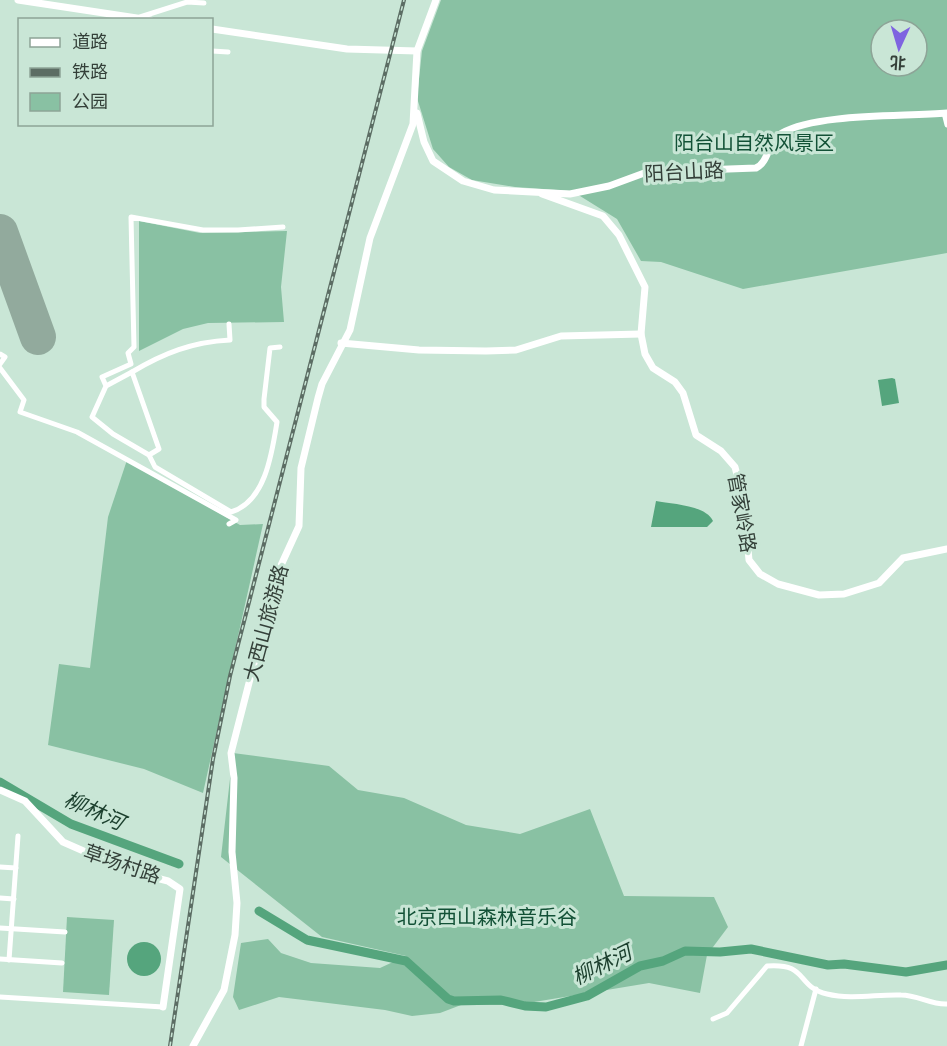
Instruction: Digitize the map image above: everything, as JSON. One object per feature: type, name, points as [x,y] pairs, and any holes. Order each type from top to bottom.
[{"type":"street","points":[[18,0],[51,2],[138,18],[187,2],[204,3]]},
{"type":"street","name":"大西山旅游路","points":[[193,1046],[224,990],[235,935],[237,903],[232,852],[234,778],[231,752],[277,574],[300,526],[301,468],[318,398],[341,344],[350,330],[370,238],[407,140],[416,105],[417,51],[436,0]]},
{"type":"street","points":[[213,29],[347,49],[417,51]]},
{"type":"street","points":[[213,51],[228,52]]},
{"type":"street","name":"阳台山路","points":[[416,105],[424,142],[433,160],[463,181],[494,190],[542,194],[588,191],[647,172],[756,168],[765,160],[774,139],[783,132],[833,119],[946,113]]},
{"type":"street","points":[[946,113],[947,125]]},
{"type":"street","points":[[407,140],[413,138],[424,142]]},
{"type":"street","name":"管家岭路","points":[[542,194],[567,206],[592,212],[612,225],[645,287],[641,334],[645,354],[653,368],[675,382],[684,393],[696,435],[721,451],[735,467],[743,498],[749,560],[767,579],[819,595],[844,594],[879,583],[903,558],[947,549]]},
{"type":"street","points":[[106,386],[102,377],[131,363],[128,353],[134,347],[131,218],[203,230],[238,231],[283,227]]},
{"type":"street","points":[[229,324],[230,340],[201,342],[180,348],[106,386],[92,417],[113,434],[149,455],[155,467],[231,512],[243,508],[257,494],[273,448],[277,422],[264,407],[264,399],[270,348],[280,347]]},
{"type":"street","points":[[341,344],[419,350],[516,350],[561,336],[641,334]]},
{"type":"street","points":[[0,354],[5,357],[0,366],[24,400],[20,412],[77,432],[131,459],[236,520],[229,524]]},
{"type":"street","points":[[132,372],[159,449],[149,455]]},
{"type":"street","name":"草场村路","points":[[0,790],[25,801],[63,842],[129,871],[168,881],[180,889],[163,1007]]},
{"type":"street","points":[[9,960],[18,836]]},
{"type":"street","points":[[0,867],[16,868]]},
{"type":"street","points":[[0,898],[14,899]]},
{"type":"street","points":[[0,928],[65,932]]},
{"type":"street","points":[[0,959],[62,963]]},
{"type":"street","points":[[713,1019],[727,1013],[767,966],[784,965],[793,968],[809,986],[826,994],[873,998],[902,995],[937,1004],[947,1004]]},
{"type":"street","points":[[801,1046],[816,989]]},
{"type":"street","points":[[0,997],[163,1007]]},
{"type":"green space","name":"阳台山自然风景区","points":[[441,0],[947,0],[947,253],[743,289],[661,262],[641,261],[617,219],[572,191],[515,187],[472,180],[449,167],[433,149],[417,98],[422,51]]},
{"type":"green space","points":[[139,221],[200,233],[287,231],[281,287],[284,322],[208,323],[183,329],[139,351]]},
{"type":"green space","points":[[127,460],[240,525],[263,524],[203,793],[144,769],[48,745],[59,664],[90,668],[108,517]]},
{"type":"green space","name":"北京西山森林音乐谷","points":[[233,753],[329,766],[358,790],[404,798],[466,825],[520,834],[590,809],[624,896],[714,897],[728,927],[707,955],[700,993],[649,983],[516,1005],[461,1005],[440,1013],[412,1016],[385,1010],[279,997],[239,1010],[233,997],[241,943],[268,939],[281,953],[311,963],[380,968],[406,956],[322,937],[221,857]]},
{"type":"green space","points":[[67,917],[114,920],[109,995],[63,992]]},
{"type":"shaded area","points":[[895,379],[899,403],[882,406],[878,380]]},
{"type":"shaded area","points":[[656,501],[696,508],[713,521],[707,527],[651,527]]},
{"type":"shaded area","points":[[144,942],[156,947],[161,959],[156,971],[144,976],[132,971],[127,959],[132,947]]},
{"type":"waterway","name":"柳林河","points":[[0,782],[71,824],[179,864]]},
{"type":"waterway","name":"柳林河","points":[[259,911],[307,940],[406,961],[448,999],[454,1001],[501,1000],[525,1006],[546,1007],[587,996],[640,966],[663,961],[685,951],[720,952],[751,949],[828,965],[844,964],[906,972],[947,965]]},
{"type":"runway","points":[[0,232],[38,337]]},
{"type":"railway","points":[[170,1046],[213,759],[230,676],[404,0]]}]
